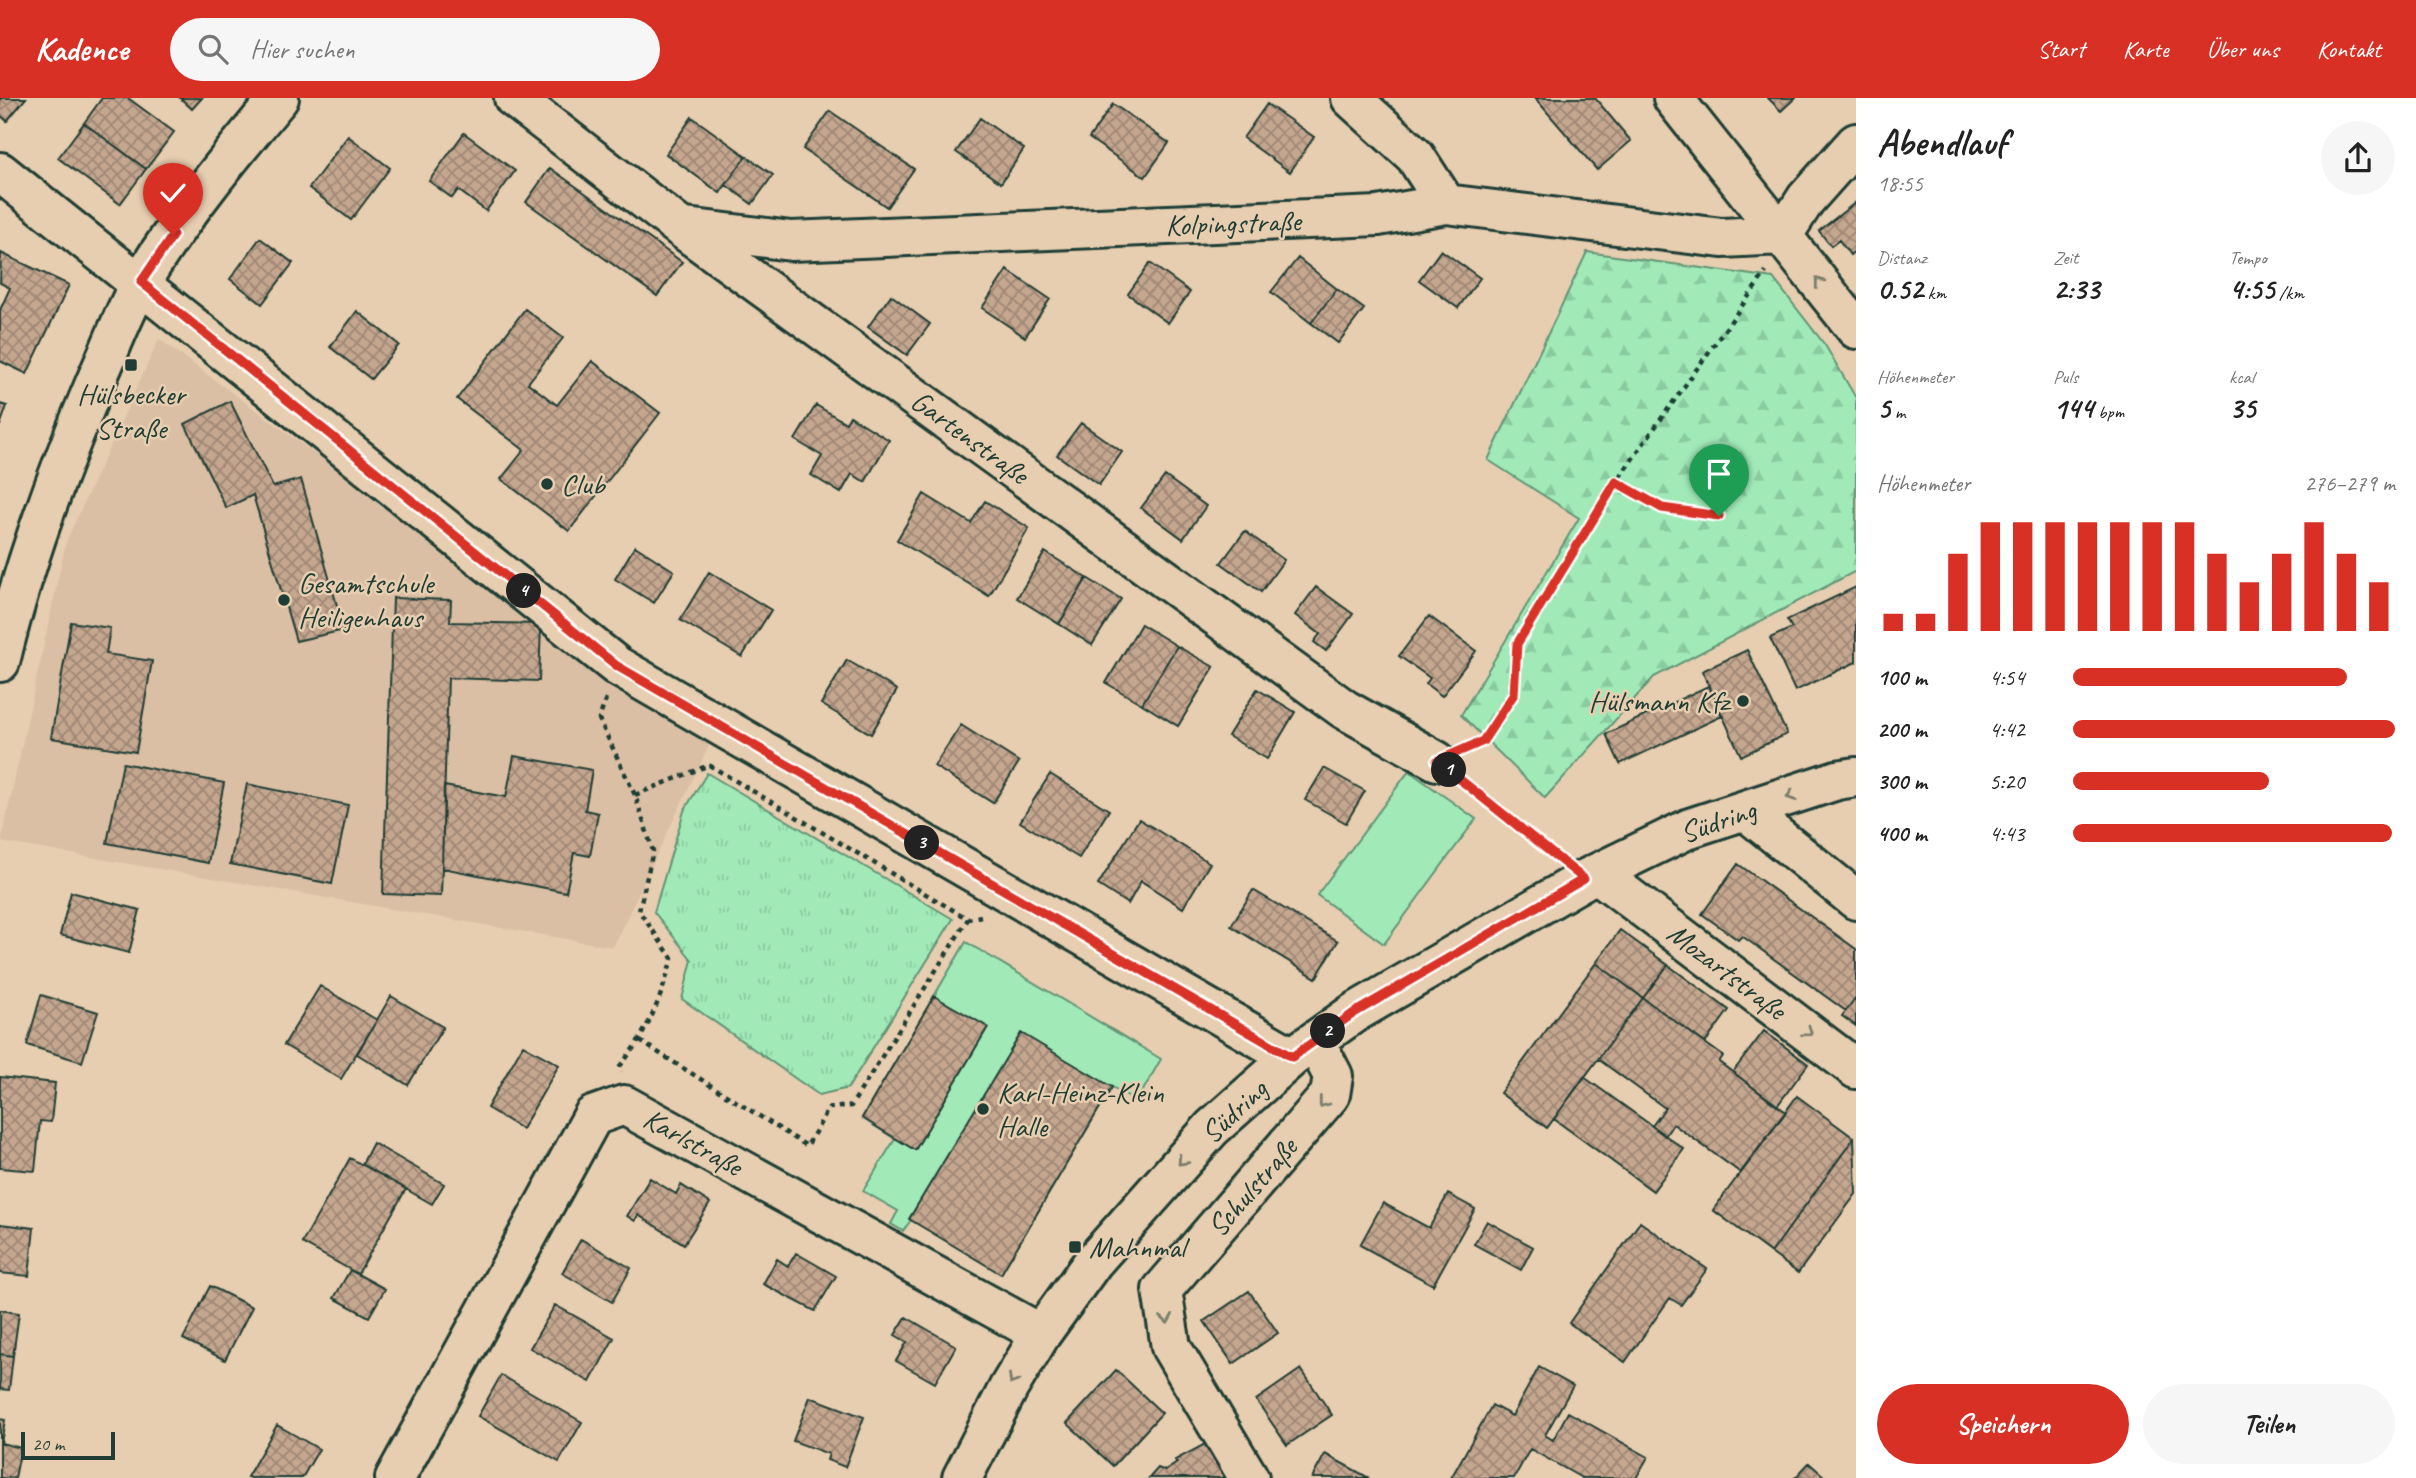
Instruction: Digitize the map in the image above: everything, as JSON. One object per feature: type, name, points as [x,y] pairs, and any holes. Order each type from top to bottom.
[{"type":"street","points":[[0,662],[13,605],[39,523],[69,444],[141,282],[204,188],[279,98]]},
{"type":"street","name":"Gartenstraße","points":[[514,98],[680,227],[1345,709],[1437,761]]},
{"type":"street","points":[[1351,98],[1415,156],[1446,204]]},
{"type":"street","points":[[1673,98],[1856,329]]},
{"type":"street","points":[[1783,235],[1806,199],[1856,143]]},
{"type":"street","points":[[0,173],[102,257],[141,282],[617,666],[1032,906],[1304,1049]]},
{"type":"street","name":"Kolpingstraße","points":[[680,227],[791,242],[1378,216],[1446,204],[1722,238],[1783,235]]},
{"type":"street","name":"Südring","points":[[962,1478],[1009,1387],[1041,1334],[1093,1262],[1212,1128],[1304,1049],[1354,1013],[1591,876],[1690,828],[1747,812],[1836,780],[1856,777]]},
{"type":"street","points":[[1747,812],[1856,900]]},
{"type":"street","name":"Mozartstraße","points":[[1591,876],[1856,1069]]},
{"type":"street","name":"Schulstraße","points":[[1249,1478],[1171,1347],[1162,1290],[1331,1095],[1333,1076],[1304,1049]]},
{"type":"street","name":"Karlstraße","points":[[395,1478],[593,1116],[624,1105],[1041,1334]]},
{"type":"path","points":[[1591,876],[1437,761],[1483,741],[1490,732],[1514,694],[1517,644],[1616,482],[1762,281],[1783,235]]},
{"type":"path","points":[[1616,482],[1662,508],[1719,516]]},
{"type":"path","points":[[617,666],[599,719],[635,795],[653,851],[639,911],[672,958],[659,1006],[640,1041],[621,1066]]},
{"type":"path","points":[[635,795],[709,765],[968,919],[1032,906]]},
{"type":"path","points":[[640,1041],[807,1146],[829,1108],[851,1106],[968,919]]},
{"type":"shaded area","name":"Gesamtschule Heiligenhaus","points":[[159,339],[595,659],[713,737],[613,947],[1,842],[66,542]]},
{"type":"green space","points":[[1587,252],[1773,278],[1825,345],[1856,398],[1856,571],[1654,677],[1545,798],[1461,715],[1579,518],[1488,460]]},
{"type":"green space","points":[[1409,771],[1476,819],[1384,944],[1317,895]]},
{"type":"green space","points":[[707,773],[953,919],[848,1088],[819,1095],[682,999],[692,960],[654,912],[684,811]]},
{"type":"green space","name":"Karl-Heinz-Klein Halle","points":[[966,942],[1161,1059],[1137,1101],[1112,1087],[1001,1274],[911,1220],[903,1231],[891,1224],[898,1211],[863,1191],[895,1139],[862,1118]]},
{"type":"building","points":[[0,98],[26,98],[7,121],[0,115]]},
{"type":"building","points":[[102,98],[128,98],[174,132],[146,169],[84,123]]},
{"type":"building","points":[[180,98],[202,98],[192,109]]},
{"type":"building","points":[[1535,98],[1595,98],[1631,141],[1597,170]]},
{"type":"building","points":[[1768,98],[1795,98],[1781,111]]},
{"type":"building","points":[[1113,104],[1169,143],[1145,177],[1089,138]]},
{"type":"building","points":[[1267,104],[1314,137],[1290,172],[1243,138]]},
{"type":"building","points":[[830,111],[914,169],[887,207],[803,149]]},
{"type":"building","points":[[692,117],[746,156],[720,193],[666,154]]},
{"type":"building","points":[[980,118],[1024,149],[1001,183],[956,152]]},
{"type":"building","points":[[84,123],[146,169],[120,204],[58,158]]},
{"type":"building","points":[[464,133],[515,171],[486,211],[458,190],[452,198],[429,181]]},
{"type":"building","points":[[348,136],[390,168],[351,220],[309,188]]},
{"type":"building","points":[[746,156],[773,175],[752,204],[726,185]]},
{"type":"building","points":[[550,168],[682,262],[657,296],[526,202]]},
{"type":"building","points":[[1856,202],[1856,250],[1850,255],[1839,240],[1831,246],[1819,231]]},
{"type":"building","points":[[260,238],[293,263],[262,304],[230,279]]},
{"type":"building","points":[[1441,250],[1480,278],[1458,308],[1419,280]]},
{"type":"building","points":[[1,253],[69,285],[27,374],[0,361],[0,310],[10,288],[0,283]]},
{"type":"building","points":[[1298,258],[1337,289],[1311,323],[1271,292]]},
{"type":"building","points":[[1150,263],[1190,292],[1168,323],[1128,294]]},
{"type":"building","points":[[1007,270],[1050,299],[1025,337],[982,308]]},
{"type":"building","points":[[1337,289],[1364,309],[1338,343],[1311,323]]},
{"type":"building","points":[[891,295],[930,324],[907,355],[868,327]]},
{"type":"building","points":[[525,309],[563,338],[528,383],[557,405],[592,361],[660,413],[569,531],[501,479],[524,450],[457,399]]},
{"type":"building","points":[[357,311],[399,345],[371,379],[330,347]]},
{"type":"building","points":[[230,401],[273,487],[301,479],[344,630],[296,641],[253,495],[226,508],[185,424]]},
{"type":"building","points":[[0,404],[7,406],[0,426]]},
{"type":"building","points":[[816,405],[846,423],[850,416],[889,440],[865,482],[852,474],[841,493],[811,475],[822,456],[795,440]]},
{"type":"building","points":[[1081,423],[1122,452],[1099,485],[1057,455]]},
{"type":"building","points":[[1165,476],[1206,506],[1183,539],[1141,508]]},
{"type":"building","points":[[924,494],[971,523],[985,501],[1029,528],[989,596],[897,540]]},
{"type":"building","points":[[1245,531],[1284,560],[1261,592],[1221,563]]},
{"type":"building","points":[[635,546],[674,571],[654,603],[615,579]]},
{"type":"building","points":[[1045,552],[1087,578],[1059,624],[1017,598]]},
{"type":"building","points":[[709,572],[771,610],[742,657],[680,620]]},
{"type":"building","points":[[1087,578],[1121,599],[1092,645],[1059,624]]},
{"type":"building","points":[[1316,587],[1353,614],[1326,651],[1314,642],[1320,634],[1295,615]]},
{"type":"building","points":[[1856,587],[1856,662],[1795,691],[1770,638],[1792,628],[1787,620]]},
{"type":"building","points":[[393,598],[451,600],[450,622],[541,624],[539,681],[448,678],[441,896],[383,894]]},
{"type":"building","points":[[1429,616],[1476,651],[1442,696],[1426,684],[1430,678],[1399,656]]},
{"type":"building","points":[[71,622],[110,628],[106,654],[152,661],[136,752],[51,738]]},
{"type":"building","points":[[1141,624],[1177,646],[1142,704],[1106,683]]},
{"type":"building","points":[[1177,646],[1214,667],[1178,726],[1142,704]]},
{"type":"building","name":"Hülsmann Kfz","points":[[1747,650],[1787,734],[1741,756],[1702,671]]},
{"type":"building","points":[[847,660],[897,690],[871,734],[821,704]]},
{"type":"building","points":[[1708,686],[1722,716],[1620,764],[1606,734]]},
{"type":"building","points":[[1257,689],[1295,712],[1267,759],[1228,736]]},
{"type":"building","points":[[961,725],[1019,762],[993,803],[934,766]]},
{"type":"building","points":[[514,756],[592,770],[585,810],[598,813],[590,856],[574,853],[566,892],[442,868],[444,786],[506,797]]},
{"type":"building","points":[[123,763],[224,783],[208,863],[107,843]]},
{"type":"building","points":[[1324,768],[1365,791],[1346,823],[1305,800]]},
{"type":"building","points":[[1050,774],[1109,810],[1079,858],[1020,822]]},
{"type":"building","points":[[247,784],[348,805],[332,884],[230,864]]},
{"type":"building","points":[[1139,819],[1210,863],[1183,908],[1141,881],[1128,904],[1098,885]]},
{"type":"building","points":[[1738,864],[1856,949],[1856,997],[1846,1011],[1742,936],[1738,940],[1702,914]]},
{"type":"building","points":[[1253,890],[1338,941],[1316,978],[1231,926]]},
{"type":"building","points":[[71,892],[140,910],[129,953],[60,935]]},
{"type":"building","points":[[1620,930],[1668,965],[1643,998],[1596,963]]},
{"type":"building","points":[[1596,963],[1643,998],[1547,1128],[1500,1093]]},
{"type":"building","points":[[1668,965],[1729,1010],[1705,1043],[1643,998]]},
{"type":"building","points":[[320,986],[377,1020],[341,1079],[284,1045]]},
{"type":"building","points":[[41,995],[98,1012],[82,1062],[27,1045]]},
{"type":"building","points":[[391,996],[443,1027],[408,1085],[357,1054]]},
{"type":"building","points":[[934,996],[988,1027],[915,1150],[862,1118]]},
{"type":"building","points":[[1856,997],[1856,1026],[1842,1016]]},
{"type":"building","points":[[1643,998],[1723,1056],[1719,1062],[1786,1112],[1741,1173],[1673,1124],[1665,1136],[1652,1126],[1665,1108],[1598,1059]]},
{"type":"building","points":[[1764,1031],[1808,1064],[1777,1106],[1733,1072]]},
{"type":"building","points":[[1021,1033],[1112,1087],[1001,1274],[909,1219]]},
{"type":"building","points":[[523,1045],[559,1065],[522,1129],[487,1108]]},
{"type":"building","points":[[0,1077],[55,1083],[51,1122],[40,1121],[35,1171],[0,1168]]},
{"type":"building","points":[[1584,1077],[1684,1149],[1653,1191],[1554,1119]]},
{"type":"building","points":[[1797,1096],[1854,1138],[1771,1253],[1713,1210]]},
{"type":"building","points":[[1854,1138],[1856,1194],[1798,1273],[1771,1253]]},
{"type":"building","points":[[373,1143],[444,1184],[432,1204],[362,1164]]},
{"type":"building","points":[[350,1158],[406,1189],[358,1274],[302,1243]]},
{"type":"building","points":[[650,1178],[676,1194],[681,1185],[710,1203],[684,1244],[638,1215],[635,1221],[627,1216]]},
{"type":"building","points":[[1448,1194],[1475,1209],[1433,1285],[1360,1245],[1383,1203],[1429,1228]]},
{"type":"building","points":[[1487,1221],[1533,1247],[1521,1270],[1474,1244]]},
{"type":"building","points":[[1640,1222],[1707,1269],[1681,1305],[1670,1298],[1625,1362],[1569,1323]]},
{"type":"building","points":[[0,1224],[34,1228],[29,1276],[0,1273]]},
{"type":"building","points":[[581,1239],[631,1268],[612,1302],[562,1273]]},
{"type":"building","points":[[796,1253],[836,1276],[815,1311],[763,1284],[777,1259],[788,1266]]},
{"type":"building","points":[[350,1270],[385,1289],[369,1317],[334,1298]]},
{"type":"building","points":[[210,1286],[252,1307],[225,1360],[183,1339]]},
{"type":"building","points":[[1249,1291],[1278,1333],[1233,1364],[1204,1321]]},
{"type":"building","points":[[555,1305],[614,1338],[590,1382],[530,1348]]},
{"type":"building","points":[[0,1310],[19,1313],[13,1356],[0,1354]]},
{"type":"building","points":[[906,1317],[956,1346],[935,1383],[896,1361],[907,1342],[895,1335]]},
{"type":"building","points":[[0,1354],[13,1356],[9,1390],[0,1389]]},
{"type":"building","points":[[1539,1367],[1573,1386],[1545,1435],[1553,1440],[1568,1412],[1648,1457],[1636,1478],[1582,1478],[1530,1449],[1514,1478],[1451,1478],[1492,1405],[1512,1416]]},
{"type":"building","points":[[1301,1369],[1332,1415],[1287,1445],[1256,1400]]},
{"type":"building","points":[[1116,1370],[1162,1413],[1113,1466],[1067,1423]]},
{"type":"building","points":[[501,1375],[582,1422],[559,1462],[478,1416]]},
{"type":"building","points":[[810,1397],[864,1417],[845,1467],[827,1460],[829,1454],[793,1441]]},
{"type":"building","points":[[0,1419],[5,1420],[1,1443],[21,1448],[15,1478],[0,1478]]},
{"type":"building","points":[[277,1425],[319,1449],[302,1478],[247,1477]]},
{"type":"building","points":[[1207,1443],[1227,1478],[1149,1478],[1158,1468],[1165,1471],[1177,1463],[1175,1460]]},
{"type":"building","points":[[1325,1454],[1369,1478],[1312,1478]]},
{"type":"building","points":[[1809,1463],[1826,1478],[1795,1478]]},
{"type":"place","name":"Hülsbecker Straße","points":[[131,365]]},
{"type":"place","name":"Club","points":[[547,484]]},
{"type":"place","name":"Gesamtschule Heiligenhaus","points":[[284,600]]},
{"type":"place","name":"Hülsmann Kfz","points":[[1743,701]]},
{"type":"place","name":"Karl-Heinz-Klein Halle","points":[[983,1109]]},
{"type":"place","name":"Mahnmal","points":[[1075,1247]]},
{"type":"route","points":[[173,235],[141,282],[617,666],[1292,1057],[1354,1013],[1584,879],[1437,761],[1483,741],[1514,694],[1517,644],[1616,482],[1662,508],[1719,516]]}]
